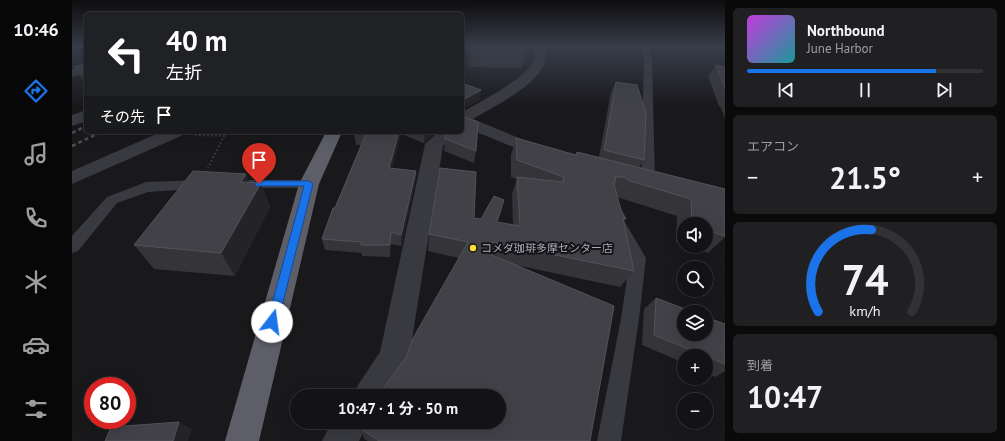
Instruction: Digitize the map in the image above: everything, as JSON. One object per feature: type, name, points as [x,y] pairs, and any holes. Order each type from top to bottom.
[{"type":"highway","points":[[242,441],[309,184],[333,134]]},
{"type":"street","points":[[464,119],[511,90],[536,67]]},
{"type":"street","points":[[72,73],[84,70]]},
{"type":"street","points":[[72,121],[84,116]]},
{"type":"street","points":[[464,124],[545,155],[560,159]]},
{"type":"street","points":[[72,178],[170,134]]},
{"type":"street","points":[[374,389],[394,358],[434,144],[445,134]]},
{"type":"street","points":[[339,441],[347,429]]},
{"type":"lane","points":[[648,67],[650,114],[648,183]]},
{"type":"lane","points":[[230,185],[309,184]]},
{"type":"lane","points":[[72,247],[112,200],[146,187],[215,185]]},
{"type":"lane","points":[[609,441],[630,319],[638,258],[619,226],[614,208]]},
{"type":"path","points":[[189,134],[224,136],[200,185]]},
{"type":"building","points":[[74,67],[84,67],[84,74]]},
{"type":"building","points":[[717,67],[725,67],[725,89]]},
{"type":"building","points":[[616,82],[637,85],[646,113],[644,160],[604,150]]},
{"type":"building","points":[[464,84],[481,90],[464,99]]},
{"type":"building","points":[[464,117],[478,122],[476,151],[445,139],[446,135],[464,134]]},
{"type":"building","points":[[366,134],[398,134],[389,168],[416,171],[401,235],[391,232],[390,245],[361,245],[361,242],[322,239],[333,208],[335,208]]},
{"type":"building","points":[[516,138],[576,155],[577,152],[725,189],[725,236],[713,232],[713,217],[692,217],[691,199],[630,181],[623,177],[615,177],[616,180],[614,184],[621,210],[626,219],[623,218],[634,271],[491,242],[487,253],[614,306],[590,441],[379,441],[361,429],[506,429],[506,389],[384,389],[407,356],[412,340],[468,242],[429,234],[440,168],[476,172],[474,218],[481,219],[494,196],[504,200],[497,222],[520,226],[517,177],[563,182],[564,177],[517,160]]},
{"type":"building","points":[[193,171],[246,174],[241,182],[261,183],[221,253],[134,245]]},
{"type":"building","points":[[656,298],[677,306],[677,341],[713,341],[713,320],[725,324],[725,364],[713,359],[713,349],[688,349],[654,335]]},
{"type":"building","points":[[179,422],[173,441],[105,441],[110,429],[136,429],[136,425]]},
{"type":"railway","points":[[72,133],[84,127]]},
{"type":"railway","points":[[72,146],[97,134]]},
{"type":"place","name":"コメダ珈琲多摩センター店","points":[[473,248]]},
{"type":"route","points":[[259,184],[309,184],[272,322]]}]
